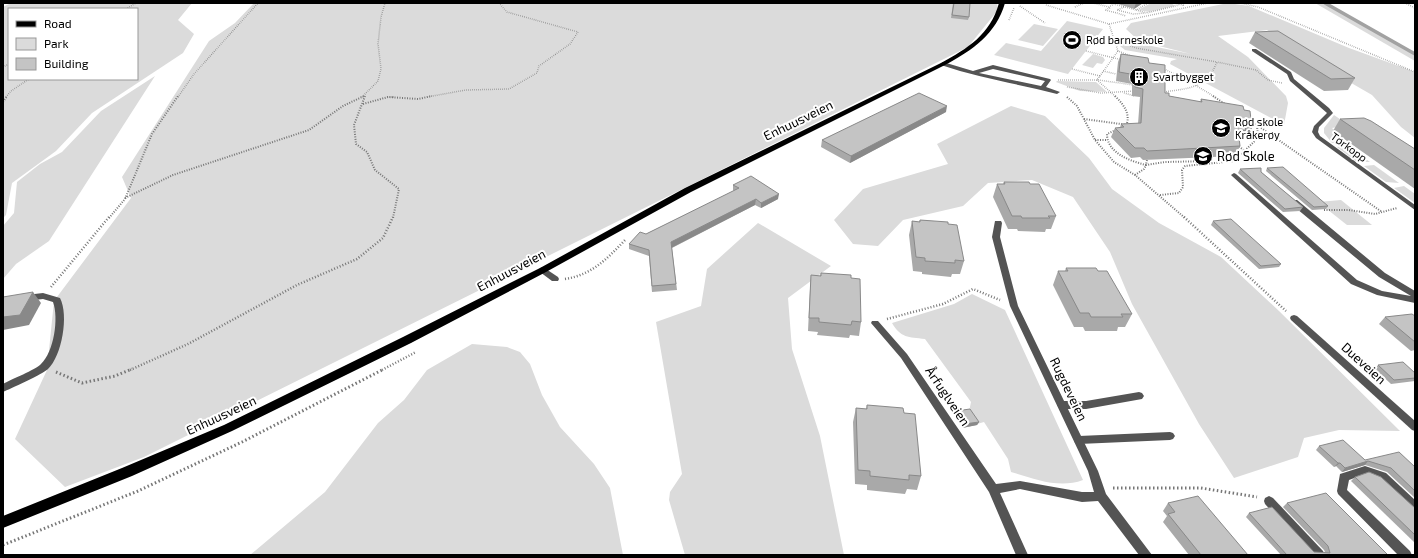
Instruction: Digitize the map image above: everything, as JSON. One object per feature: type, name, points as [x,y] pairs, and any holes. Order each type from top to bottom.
[{"type":"main road","name":"Enhuusveien","points":[[3,522],[127,472],[228,428],[543,270],[688,190],[943,64],[981,39],[994,25],[1002,3]]},
{"type":"street","name":"Tørkopp","points":[[1254,50],[1289,73],[1292,80],[1328,109],[1330,113],[1316,127],[1315,132],[1318,137],[1413,206]]},
{"type":"street","points":[[943,64],[973,74],[1057,92]]},
{"type":"street","points":[[973,74],[993,66],[1048,80],[1043,88]]},
{"type":"street","points":[[1234,175],[1354,282],[1380,293],[1415,300]]},
{"type":"street","points":[[1289,197],[1382,275],[1415,295]]},
{"type":"street","name":"Rugdeveien","points":[[998,223],[996,237],[1014,306],[1079,440],[1093,471],[1100,492],[1146,555]]},
{"type":"street","points":[[543,270],[555,279]]},
{"type":"street","points":[[3,388],[44,367],[50,362],[56,348],[59,309],[57,300],[43,296],[16,300]]},
{"type":"street","name":"Dueveien","points":[[1294,318],[1415,427]]},
{"type":"street","name":"Årfuglveien","points":[[875,323],[904,356],[993,489],[1022,555]]},
{"type":"street","points":[[1062,405],[1086,405],[1139,396]]},
{"type":"street","points":[[1079,440],[1170,436]]},
{"type":"street","points":[[1406,555],[1342,491],[1344,477],[1365,470],[1382,476],[1415,508]]},
{"type":"street","points":[[993,489],[1020,485],[1082,497],[1100,492]]},
{"type":"street","points":[[1269,501],[1319,555]]},
{"type":"path","points":[[43,296],[125,199],[152,134],[194,74],[258,3]]},
{"type":"path","points":[[44,367],[82,383],[115,376],[188,344],[297,285],[358,259],[383,238],[394,216],[399,189],[375,170],[367,152],[356,144],[354,125],[365,96],[378,81],[381,69],[378,44],[381,17],[385,3]]},
{"type":"path","points":[[362,104],[388,97],[418,99],[466,90],[509,89],[537,73],[539,66],[570,44],[578,32],[507,12],[499,3]]},
{"type":"path","points":[[1075,7],[1084,3]]},
{"type":"path","points":[[1093,3],[1133,14],[1147,13],[1183,5],[1182,3]]},
{"type":"path","points":[[1098,3],[1105,5]]},
{"type":"path","points":[[1138,3],[1145,5]]},
{"type":"path","points":[[1137,9],[1136,8],[1143,5],[1138,3]]},
{"type":"path","points":[[1137,9],[1148,3]]},
{"type":"path","points":[[1173,3],[1179,5]]},
{"type":"path","points":[[1046,5],[1109,24],[1208,3]]},
{"type":"path","points":[[1240,3],[1258,8],[1415,72]]},
{"type":"path","points":[[1405,3],[1415,8]]},
{"type":"path","points":[[1126,16],[1105,10],[1114,4],[1137,9],[1147,13]]},
{"type":"path","points":[[1020,6],[1045,23]]},
{"type":"path","points":[[1118,10],[1124,7]]},
{"type":"path","points":[[1109,24],[1118,51],[1133,57]]},
{"type":"path","points":[[1114,39],[1136,48],[1256,70],[1268,80],[1299,86]]},
{"type":"path","points":[[1086,51],[1125,61]]},
{"type":"path","points":[[1097,80],[1118,51]]},
{"type":"path","points":[[1157,93],[1196,86],[1208,80],[1217,62]]},
{"type":"path","points":[[1072,68],[1100,76]]},
{"type":"path","points":[[1161,68],[1196,86],[1231,107]]},
{"type":"path","points":[[1103,71],[1116,74]]},
{"type":"path","points":[[3,102],[11,91],[28,80]]},
{"type":"path","points":[[1048,80],[1097,80],[1137,85],[1136,91],[1112,94],[1079,92],[1048,80]]},
{"type":"path","points":[[1097,80],[1126,108],[1129,117],[1128,125],[1122,129],[1112,131],[1107,134]]},
{"type":"path","points":[[1057,92],[1071,99],[1095,140],[1114,162],[1135,175],[1160,195],[1294,318]]},
{"type":"path","points":[[1123,93],[1141,97]]},
{"type":"path","points":[[125,199],[173,175],[308,130],[343,106],[365,96]]},
{"type":"path","points":[[1248,118],[1382,212]]},
{"type":"path","points":[[1083,119],[1134,126]]},
{"type":"path","points":[[1160,195],[1179,193],[1183,188],[1182,170],[1185,166],[1229,163],[1234,161],[1258,138],[1257,125]]},
{"type":"path","points":[[1107,134],[1113,134]]},
{"type":"path","points":[[1107,134],[1107,140],[1113,148],[1122,157],[1134,163],[1146,165],[1156,162],[1211,161]]},
{"type":"path","points":[[1095,140],[1107,140]]},
{"type":"path","points":[[1234,142],[1245,151]]},
{"type":"path","points":[[1234,154],[1240,156]]},
{"type":"path","points":[[1199,158],[1204,159],[1198,159],[1199,161]]},
{"type":"path","points":[[1182,159],[1185,162]]},
{"type":"path","points":[[1135,175],[1144,169],[1147,160]]},
{"type":"path","points":[[1305,211],[1349,210],[1376,214],[1413,206]]},
{"type":"path","points":[[875,323],[944,304],[964,296],[973,289],[1014,306]]},
{"type":"path","points":[[1100,492],[1201,488],[1250,495],[1269,501]]},
{"type":"green space","points":[[11,3],[192,3],[178,20],[194,34],[183,53],[92,113],[56,151],[12,183],[6,215],[3,218],[3,7]]},
{"type":"green space","points":[[254,3],[997,3],[998,10],[968,47],[144,457],[65,487],[15,439],[47,370],[54,301],[131,198],[122,177],[209,41],[235,23]]},
{"type":"green space","points":[[1151,3],[1171,3],[1175,6],[1149,12],[1138,10]]},
{"type":"green space","points":[[1228,3],[1249,6],[1349,48],[1415,72],[1415,138],[1401,127],[1372,95],[1301,54],[1267,30],[1218,36],[1248,57],[1286,96],[1288,103],[1284,125],[1170,64],[1171,61],[1177,59],[1125,50],[1120,46],[1118,41],[1127,41],[1191,54],[1139,41],[1126,29],[1131,23]]},
{"type":"green space","points":[[1315,3],[1326,3],[1415,54],[1415,61]]},
{"type":"green space","points":[[1067,21],[1103,29],[1068,74],[994,55],[1006,43],[1041,51]]},
{"type":"green space","points":[[1034,24],[1058,29],[1043,46],[1018,40]]},
{"type":"green space","points":[[1093,54],[1103,57],[1105,60],[1102,64],[1097,63],[1093,68],[1082,65]]},
{"type":"green space","points":[[155,76],[49,241],[16,264],[3,279],[3,226],[14,213],[17,182],[40,164],[62,152],[101,111]]},
{"type":"green space","points":[[1056,82],[1096,82],[1107,92],[1080,91]]},
{"type":"green space","points":[[1011,106],[1045,116],[1089,158],[1112,189],[1159,223],[1221,257],[1279,311],[1400,431],[1339,430],[1304,438],[1298,457],[1234,478],[1199,424],[1132,304],[1110,252],[1073,197],[1032,180],[988,183],[963,206],[903,220],[878,246],[853,244],[834,220],[863,189],[948,164],[937,144]]},
{"type":"green space","points":[[1334,115],[1356,130],[1338,127],[1332,128],[1344,139],[1338,139],[1343,143],[1332,143],[1324,133],[1324,128]]},
{"type":"green space","points":[[1346,145],[1370,162],[1357,162],[1337,147]]},
{"type":"green space","points":[[1374,165],[1399,183],[1386,182],[1364,166]]},
{"type":"green space","points":[[1404,186],[1415,194],[1415,203],[1394,188]]},
{"type":"green space","points":[[1341,200],[1372,225],[1347,225],[1318,202]]},
{"type":"green space","points":[[758,223],[831,266],[788,298],[792,349],[820,436],[844,555],[685,555],[669,500],[670,492],[682,474],[656,322],[701,306],[707,269]]},
{"type":"green space","points":[[972,294],[1005,310],[1083,480],[1065,484],[1047,482],[1011,472],[1008,459],[984,422],[977,424],[969,412],[971,402],[925,339],[906,336],[899,332],[892,323],[954,304]]},
{"type":"green space","points":[[472,344],[507,347],[520,352],[530,364],[542,395],[560,427],[594,464],[610,488],[623,555],[250,555],[325,492],[378,423],[404,400],[427,370]]},
{"type":"building","points":[[954,3],[970,3],[969,17],[952,15]]},
{"type":"building","points":[[1278,31],[1355,78],[1331,79],[1255,32]]},
{"type":"building","points":[[1121,54],[1148,58],[1149,63],[1165,65],[1165,93],[1169,93],[1169,96],[1202,102],[1201,99],[1243,106],[1244,110],[1250,111],[1252,128],[1245,127],[1246,131],[1238,129],[1240,146],[1147,151],[1144,148],[1135,148],[1115,128],[1124,127],[1121,124],[1141,123],[1143,89],[1135,87],[1136,75],[1119,72]]},
{"type":"building","points":[[919,93],[947,106],[851,156],[822,140]]},
{"type":"building","points":[[1364,118],[1415,149],[1415,170],[1340,119]]},
{"type":"building","points":[[1283,167],[1328,206],[1314,207],[1267,168]]},
{"type":"building","points":[[1261,168],[1261,172],[1303,207],[1285,209],[1240,169]]},
{"type":"building","points":[[751,176],[779,194],[761,203],[756,199],[671,242],[676,284],[652,286],[649,250],[629,244],[640,232],[646,234],[739,188],[733,185]]},
{"type":"building","points":[[1004,182],[1029,182],[1030,184],[1039,184],[1056,216],[1048,216],[1050,218],[1022,218],[1021,216],[1012,216],[997,184],[1005,184]]},
{"type":"building","points":[[1231,219],[1281,264],[1261,266],[1213,221]]},
{"type":"building","points":[[920,220],[948,222],[948,224],[957,225],[964,261],[955,260],[955,263],[925,261],[925,258],[916,257],[912,221],[920,222]]},
{"type":"building","points":[[1066,268],[1096,268],[1098,271],[1107,271],[1132,314],[1121,314],[1123,317],[1091,317],[1089,313],[1080,313],[1058,271],[1068,271]]},
{"type":"building","points":[[821,273],[851,275],[851,278],[860,279],[861,322],[852,321],[851,325],[819,322],[819,318],[809,318],[811,275],[821,276]]},
{"type":"building","points":[[33,292],[20,315],[3,317],[3,297]]},
{"type":"building","points":[[1412,314],[1415,316],[1415,342],[1385,317]]},
{"type":"building","points":[[1403,362],[1415,373],[1415,378],[1394,380],[1378,365]]},
{"type":"building","points":[[867,405],[903,408],[904,413],[915,414],[921,476],[909,475],[909,480],[870,476],[870,471],[858,470],[856,408],[867,409]]},
{"type":"building","points":[[970,409],[979,422],[964,424],[956,411]]},
{"type":"building","points":[[1343,440],[1365,460],[1399,452],[1415,467],[1415,491],[1391,468],[1368,461],[1345,468],[1319,446]]},
{"type":"building","points":[[1369,472],[1381,477],[1415,508],[1415,535],[1355,477]]},
{"type":"building","points":[[1326,493],[1388,555],[1287,555],[1249,513],[1272,507],[1314,552],[1330,553],[1328,546],[1287,503]]},
{"type":"building","points":[[1198,496],[1248,555],[1201,555],[1168,514],[1175,512],[1168,503]]},
{"type":"waterway","points":[[1325,3],[1415,54]]},
{"type":"place","name":"Rød barneskole","points":[[1072,40]]},
{"type":"place","name":"Svartbygget","points":[[1139,77]]},
{"type":"place","name":"Rød skole Kråkerøy","points":[[1221,128]]},
{"type":"place","name":"Rød Skole","points":[[1203,156]]}]
